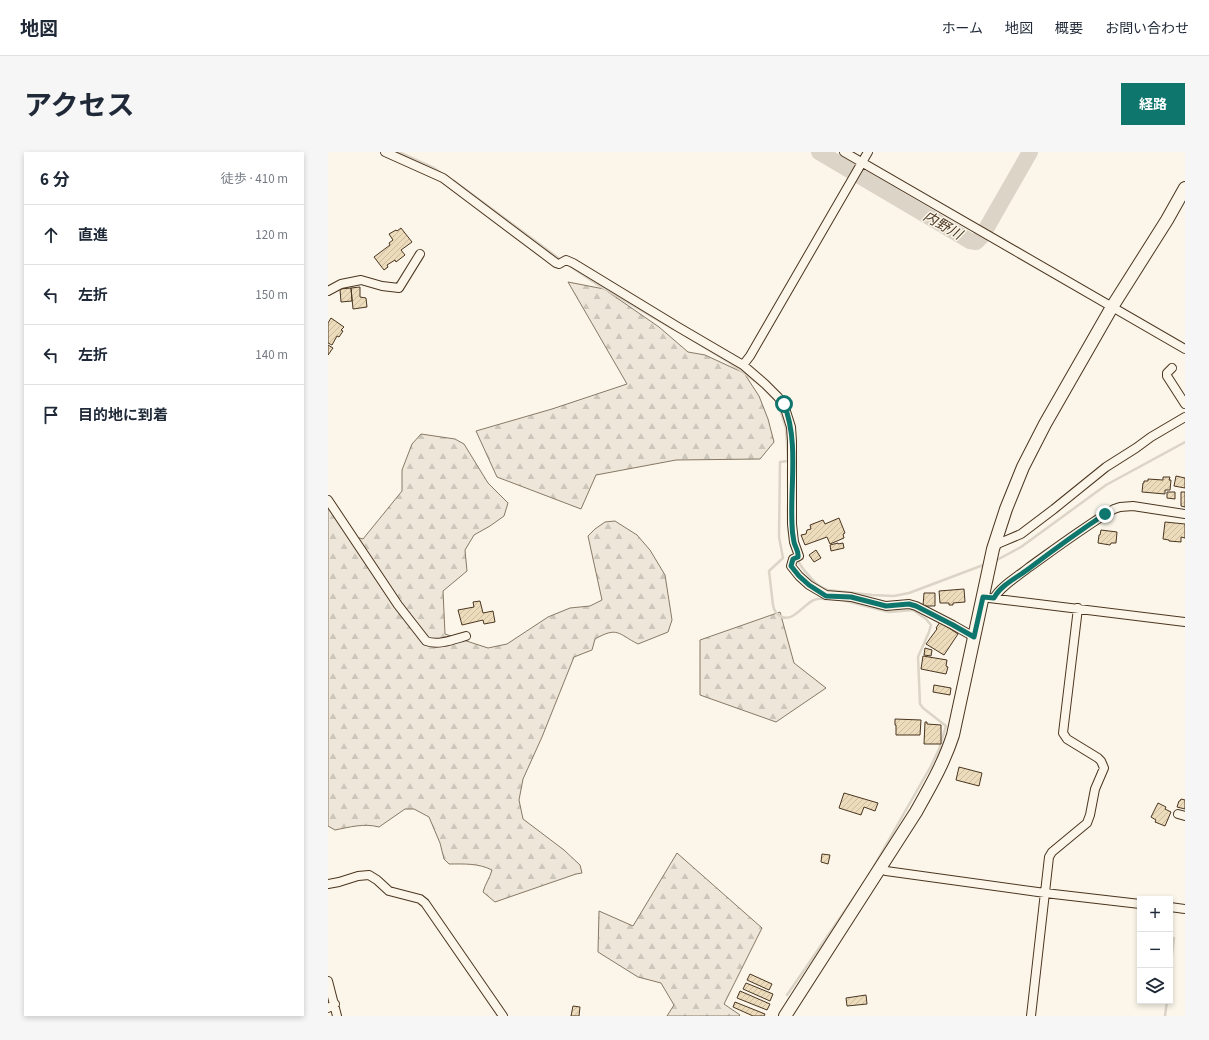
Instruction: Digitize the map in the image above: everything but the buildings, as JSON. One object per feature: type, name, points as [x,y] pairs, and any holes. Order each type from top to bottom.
[{"type":"street","points":[[385,152],[443,178],[556,263],[560,264],[566,260],[573,263],[743,365],[778,397],[786,409],[791,427],[792,524],[794,542],[799,554],[798,557],[793,559],[791,562],[792,569],[809,585],[826,596],[851,597],[886,606],[909,604],[916,606],[974,637]]},
{"type":"street","points":[[844,152],[1185,349]]},
{"type":"street","points":[[743,365],[750,356],[868,152]]},
{"type":"street","points":[[785,1016],[916,812],[944,760],[957,717],[974,637],[989,598],[994,545],[1014,487],[1036,440],[1112,307],[1167,220],[1185,188]]},
{"type":"street","points":[[328,292],[341,284],[361,280],[382,286],[399,288],[420,254]]},
{"type":"street","points":[[1172,368],[1167,373],[1167,376],[1185,404]]},
{"type":"street","points":[[994,545],[1021,534],[1106,467],[1136,448],[1150,437],[1185,417]]},
{"type":"street","points":[[328,500],[398,605],[426,641],[433,643],[445,642],[466,636]]},
{"type":"street","points":[[989,598],[1076,533],[1114,508],[1133,506],[1185,514]]},
{"type":"street","points":[[989,598],[1185,622]]},
{"type":"street","points":[[1031,1016],[1048,860],[1050,854],[1087,823],[1094,793],[1104,768],[1098,758],[1067,739],[1063,733],[1078,608]]},
{"type":"street","points":[[880,869],[1045,893],[1137,904]]},
{"type":"street","points":[[328,884],[358,876],[369,875],[389,891],[420,899],[425,903],[503,1016]]},
{"type":"street","points":[[1173,907],[1185,909]]},
{"type":"street","points":[[328,981],[332,1006],[337,1016]]},
{"type":"green space","points":[[568,282],[604,289],[659,327],[688,352],[705,355],[744,373],[759,396],[768,419],[774,442],[760,459],[676,460],[596,475],[581,509],[497,477],[476,431],[552,409],[627,384]]},
{"type":"green space","points":[[421,434],[455,439],[464,444],[488,483],[508,503],[504,516],[474,535],[465,550],[467,571],[443,591],[445,634],[488,648],[507,644],[548,617],[570,608],[590,606],[602,600],[588,536],[605,522],[615,521],[637,535],[650,550],[665,575],[672,620],[668,632],[638,644],[618,633],[609,633],[595,639],[592,650],[574,657],[542,737],[523,779],[519,800],[523,819],[564,850],[580,865],[582,873],[495,902],[483,892],[492,870],[476,865],[449,864],[444,859],[440,843],[429,817],[414,809],[405,809],[379,827],[362,825],[335,830],[328,826],[328,504],[356,537],[363,539],[402,491],[402,470],[412,444]]},
{"type":"green space","points":[[780,612],[794,663],[826,688],[776,722],[700,695],[700,640]]},
{"type":"green space","points":[[677,853],[762,928],[724,1004],[740,1015],[739,1016],[667,1016],[674,1005],[661,983],[638,977],[598,952],[599,911],[633,926]]},
{"type":"waterway","points":[[399,152],[434,168],[441,173]]},
{"type":"waterway","name":"内野川","points":[[819,152],[970,241],[976,242],[982,236],[1030,152]]},
{"type":"waterway","points":[[454,181],[561,260]]},
{"type":"waterway","points":[[567,264],[598,285],[673,329]]},
{"type":"waterway","points":[[686,336],[730,363],[762,386],[778,403],[786,428],[788,461]]},
{"type":"waterway","points":[[995,561],[1021,547],[1106,485],[1185,442]]},
{"type":"waterway","points":[[788,461],[780,462],[779,537],[783,558],[769,571],[773,607],[779,615],[786,618],[794,615],[814,600],[827,599]]},
{"type":"waterway","points":[[788,468],[788,487]]},
{"type":"waterway","points":[[788,504],[789,534],[794,553],[804,570],[813,580],[821,587],[828,590],[894,596],[909,593],[986,564]]},
{"type":"waterway","points":[[787,995],[866,880],[931,766],[939,749],[946,726],[920,704],[918,657],[931,625],[926,619],[913,610],[889,612],[842,600]]},
{"type":"waterway","points":[[1170,968],[1174,938]]},
{"type":"waterway","points":[[1165,1016],[1167,1004]]},
{"type":"route","points":[[784,404],[791,427],[792,524],[794,542],[799,554],[798,557],[793,559],[791,566],[792,569],[809,585],[826,596],[851,597],[886,606],[909,604],[916,606],[974,637],[983,597],[994,598],[1000,590],[1076,533],[1105,514]]}]
